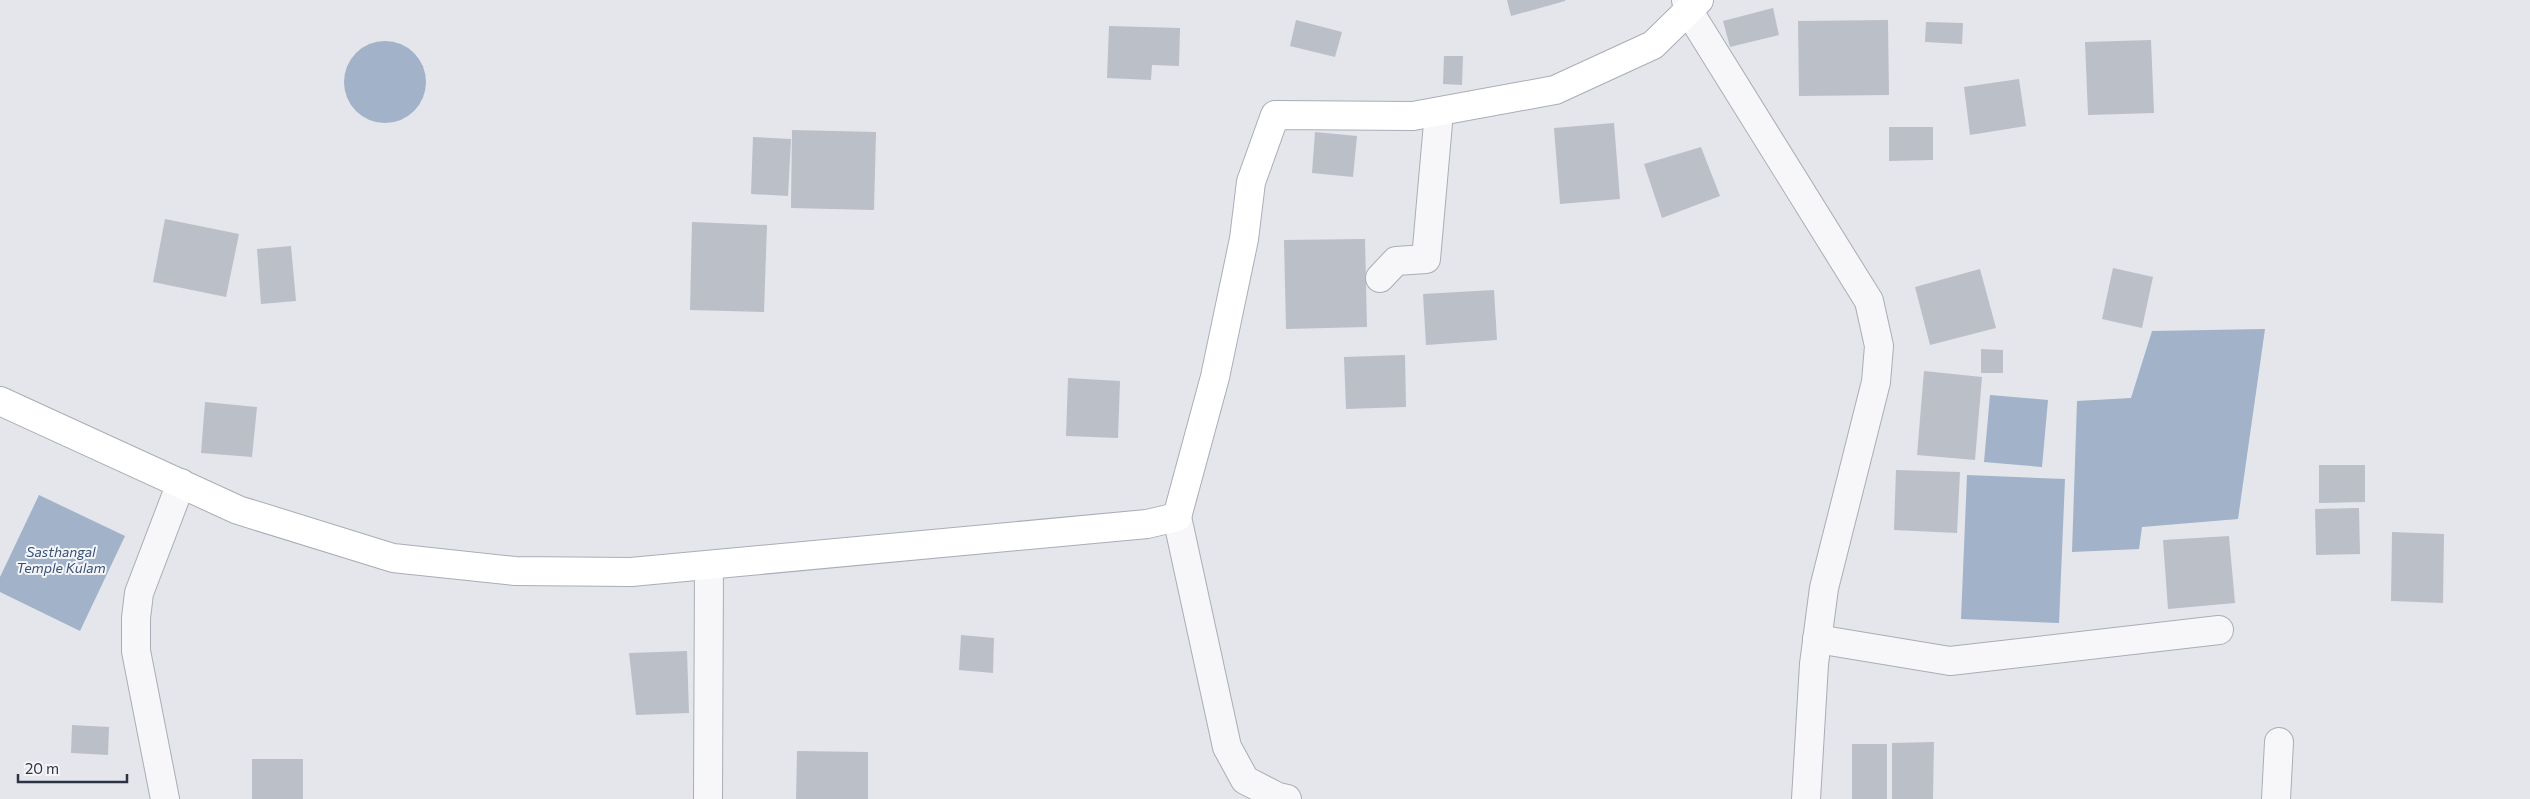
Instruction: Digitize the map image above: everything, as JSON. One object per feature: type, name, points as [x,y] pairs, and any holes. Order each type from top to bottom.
[{"type":"street","points":[[1287,799],[1278,797],[1245,780],[1227,747],[1177,516],[1214,378],[1244,239],[1252,182],[1275,115],[1413,116],[1555,90],[1653,45],[1691,4],[1869,301],[1879,346],[1876,382],[1824,588],[1817,639],[1806,799]]},
{"type":"street","points":[[1380,278],[1396,261],[1426,259],[1439,112]]},
{"type":"street","points":[[0,401],[238,510],[393,558],[515,571],[631,572],[1130,526],[1177,516]]},
{"type":"street","points":[[165,799],[136,651],[136,618],[139,593],[181,483]]},
{"type":"street","points":[[708,799],[709,565]]},
{"type":"street","points":[[1817,639],[1950,662],[2219,630]]},
{"type":"street","points":[[2276,799],[2278,742]]},
{"type":"water","points":[[385,41],[401,44],[414,53],[423,66],[426,82],[423,98],[414,111],[401,120],[385,123],[369,120],[356,111],[347,98],[344,82],[347,66],[356,53],[369,44]]},
{"type":"water","points":[[2265,329],[2238,519],[2142,527],[2139,549],[2072,552],[2077,401],[2131,398],[2152,331]]},
{"type":"water","points":[[1990,395],[2048,400],[2042,467],[1984,462]]},
{"type":"water","points":[[1967,475],[2065,479],[2059,623],[1961,619]]},
{"type":"water","name":"Sasthangal Temple Kulam","points":[[39,495],[125,536],[80,631],[0,592],[0,577]]},
{"type":"building","points":[[1507,0],[1565,0],[1565,1],[1511,16]]},
{"type":"building","points":[[1773,8],[1779,35],[1730,47],[1723,21]]},
{"type":"building","points":[[1296,20],[1342,32],[1335,57],[1290,46]]},
{"type":"building","points":[[1888,20],[1889,95],[1799,96],[1798,21]]},
{"type":"building","points":[[1926,22],[1963,23],[1962,44],[1925,42]]},
{"type":"building","points":[[1109,26],[1180,28],[1179,66],[1152,65],[1151,80],[1107,78]]},
{"type":"building","points":[[2151,40],[2154,113],[2088,115],[2085,42]]},
{"type":"building","points":[[1444,56],[1463,56],[1462,85],[1443,84]]},
{"type":"building","points":[[2019,79],[2026,126],[1970,135],[1964,87]]},
{"type":"building","points":[[1614,123],[1620,199],[1560,204],[1554,128]]},
{"type":"building","points":[[1889,127],[1933,127],[1933,160],[1889,161]]},
{"type":"building","points":[[792,130],[876,132],[874,210],[791,208]]},
{"type":"building","points":[[1315,132],[1357,136],[1353,177],[1312,173]]},
{"type":"building","points":[[753,137],[791,139],[788,196],[751,194]]},
{"type":"building","points":[[1701,147],[1720,196],[1662,218],[1644,164]]},
{"type":"building","points":[[165,219],[239,234],[226,297],[153,282]]},
{"type":"building","points":[[692,222],[767,225],[764,312],[690,310]]},
{"type":"building","points":[[1365,239],[1367,327],[1286,329],[1284,240]]},
{"type":"building","points":[[291,246],[296,301],[261,304],[257,249]]},
{"type":"building","points":[[2113,268],[2153,277],[2142,328],[2102,319]]},
{"type":"building","points":[[1980,269],[1996,328],[1930,345],[1915,287]]},
{"type":"building","points":[[1494,290],[1497,340],[1426,345],[1423,294]]},
{"type":"building","points":[[1981,349],[2003,350],[2003,373],[1981,373]]},
{"type":"building","points":[[1405,355],[1406,407],[1346,409],[1344,357]]},
{"type":"building","points":[[1924,371],[1982,377],[1975,460],[1917,455]]},
{"type":"building","points":[[1068,378],[1120,381],[1118,438],[1066,436]]},
{"type":"building","points":[[205,402],[257,407],[252,457],[201,453]]},
{"type":"building","points":[[2319,465],[2365,465],[2365,502],[2319,503]]},
{"type":"building","points":[[1896,470],[1960,472],[1957,533],[1894,530]]},
{"type":"building","points":[[2359,508],[2360,554],[2316,555],[2315,509]]},
{"type":"building","points":[[2392,532],[2444,534],[2443,603],[2391,601]]},
{"type":"building","points":[[2229,536],[2235,603],[2168,609],[2163,540]]},
{"type":"building","points":[[961,635],[994,638],[993,673],[959,670]]},
{"type":"building","points":[[687,651],[689,713],[636,715],[629,653]]},
{"type":"building","points":[[72,725],[109,727],[108,755],[71,753]]},
{"type":"building","points":[[1934,742],[1933,799],[1892,799],[1892,743]]},
{"type":"building","points":[[1852,744],[1887,744],[1887,799],[1852,799]]},
{"type":"building","points":[[797,751],[868,752],[868,799],[796,799]]},
{"type":"building","points":[[252,759],[303,759],[303,799],[252,799]]}]
